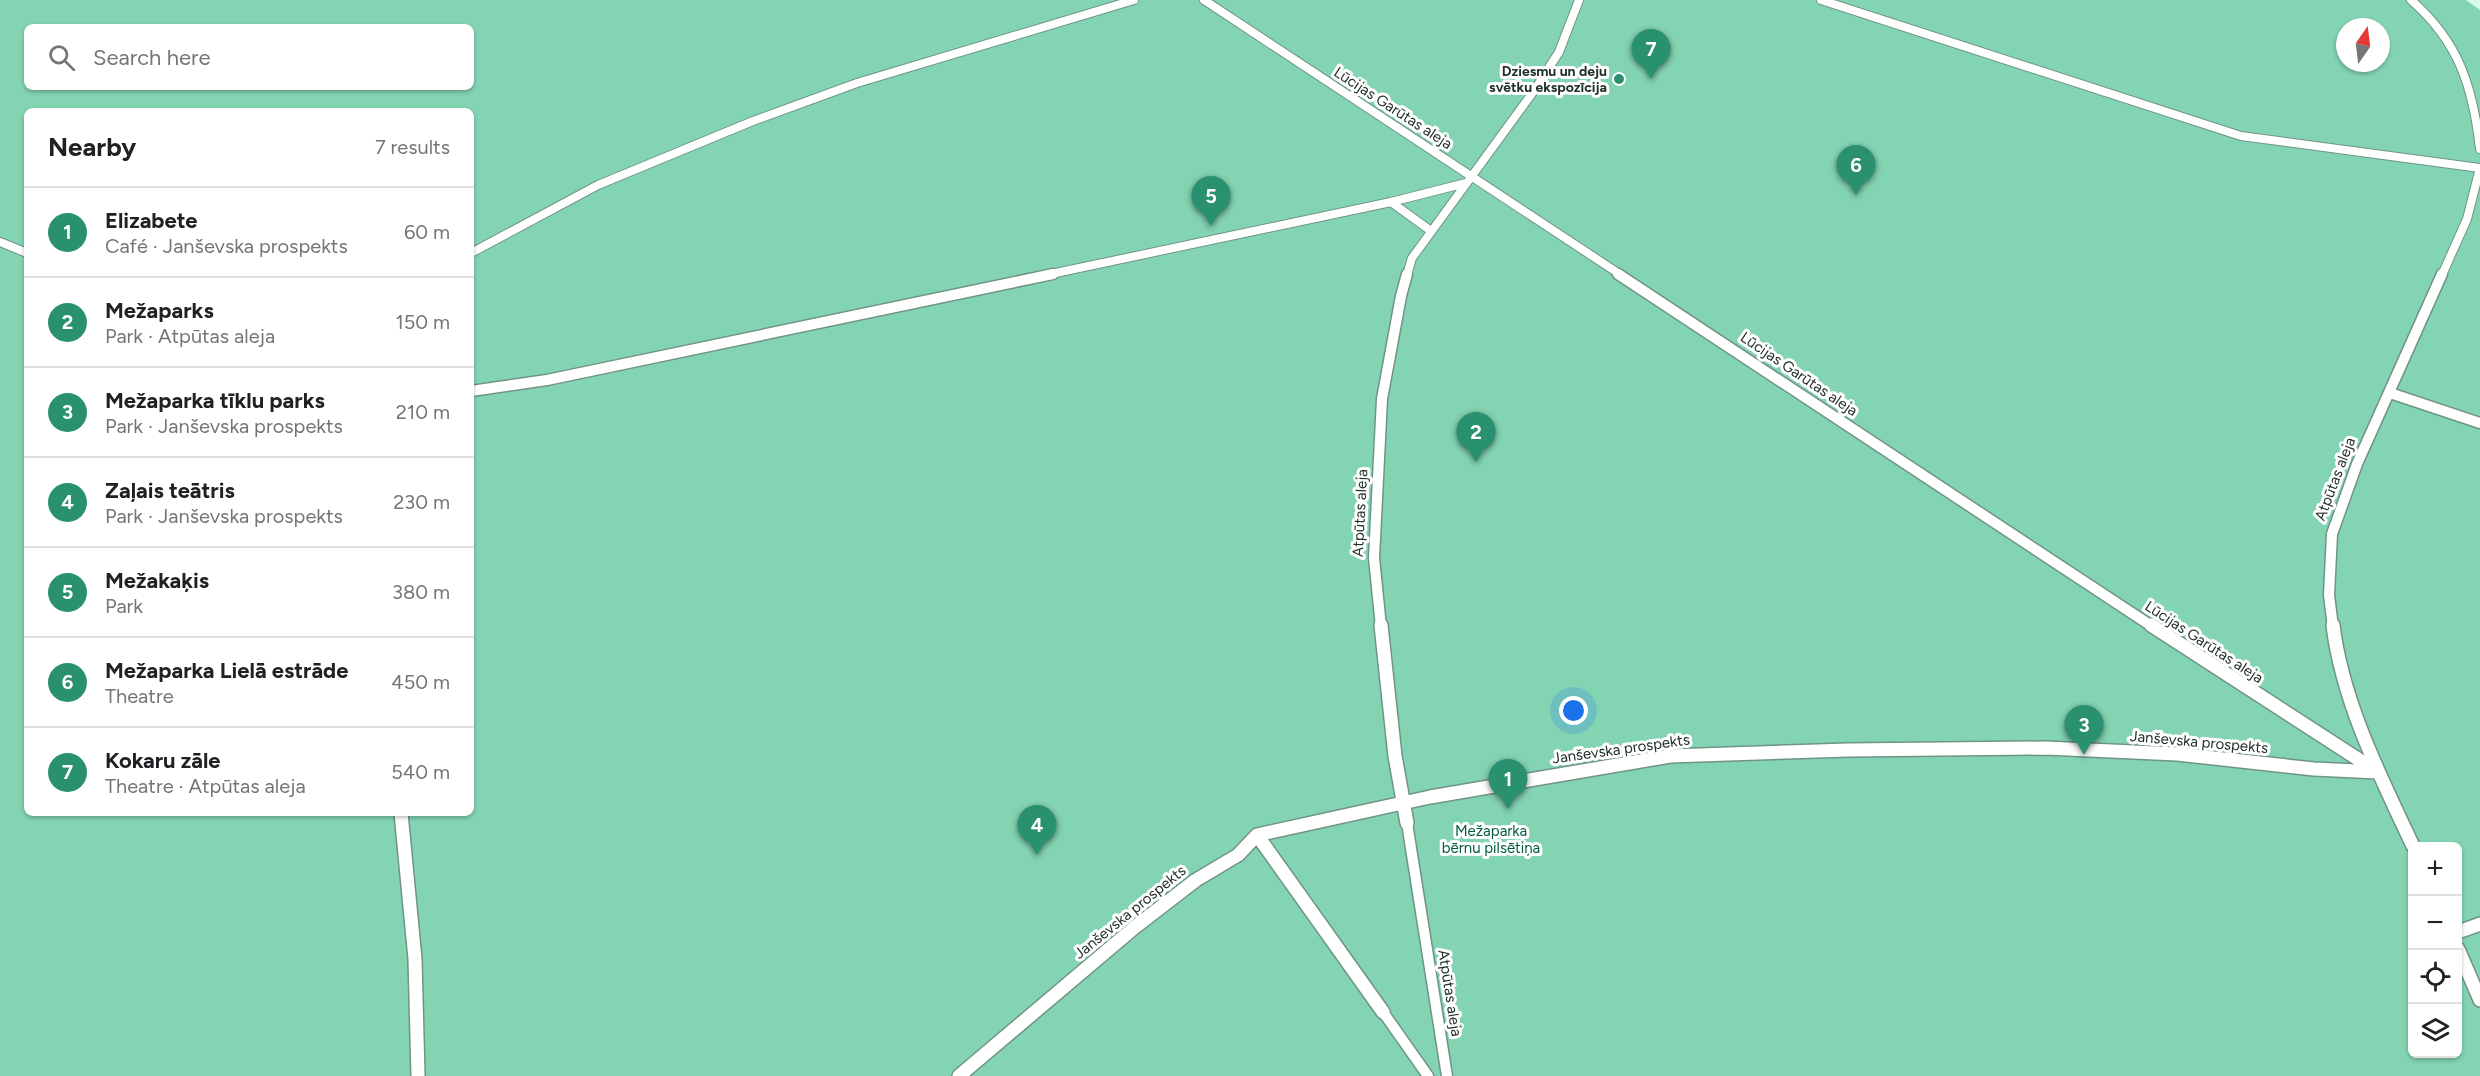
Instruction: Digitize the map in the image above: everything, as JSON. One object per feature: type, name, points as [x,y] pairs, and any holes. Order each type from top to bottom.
[{"type":"street","points":[[474,251],[598,185],[753,121],[857,83],[1134,0]]},
{"type":"street","name":"Lūcijas Garūtas aleja","points":[[1204,0],[1469,180],[2291,717],[2379,772]]},
{"type":"street","name":"Atpūtas aleja","points":[[1447,1076],[1395,756],[1378,603],[1374,558],[1382,399],[1401,296],[1412,258],[1536,88],[1558,52],[1572,23],[1579,0]]},
{"type":"street","points":[[1821,0],[1980,49],[2153,109],[2241,136],[2480,168]]},
{"type":"street","points":[[2411,0],[2431,18],[2461,60],[2477,114],[2480,149]]},
{"type":"street","name":"Atpūtas aleja","points":[[2410,842],[2379,772],[2349,692],[2335,642],[2329,595],[2332,534],[2357,464],[2467,219],[2480,168]]},
{"type":"street","points":[[474,391],[520,385],[603,368],[1391,202],[1469,180]]},
{"type":"street","points":[[1391,202],[1431,231]]},
{"type":"street","points":[[0,242],[24,252]]},
{"type":"street","points":[[2390,393],[2480,423]]},
{"type":"street","name":"Janševska prospekts","points":[[959,1076],[1149,914],[1205,873],[1252,845],[1257,835],[1404,802],[1670,756],[1799,751],[2046,748],[2176,754],[2314,770],[2379,772]]},
{"type":"street","points":[[402,816],[415,959],[418,1076]]},
{"type":"street","points":[[1257,835],[1428,1076]]},
{"type":"street","points":[[2462,930],[2480,924]]},
{"type":"street","points":[[2457,950],[2480,1000]]},
{"type":"green space","name":"Mežaparka bērnu pilsētiņa","points":[[0,0],[2466,0],[2480,10],[2480,1076],[0,1076]]},
{"type":"place","name":"Dziesmu un deju svētku ekspozīcija","points":[[1619,79]]},
{"type":"place","name":"Kokaru zāle","points":[[1651,79]]},
{"type":"place","name":"Mežaparka Lielā estrāde","points":[[1856,195]]},
{"type":"place","name":"Mežakaķis","points":[[1211,226]]},
{"type":"place","name":"Mežaparks","points":[[1476,462]]},
{"type":"place","name":"Mežaparka tīklu parks","points":[[2084,755]]},
{"type":"place","name":"Elizabete","points":[[1508,809]]},
{"type":"place","name":"Zaļais teātris","points":[[1037,855]]}]
